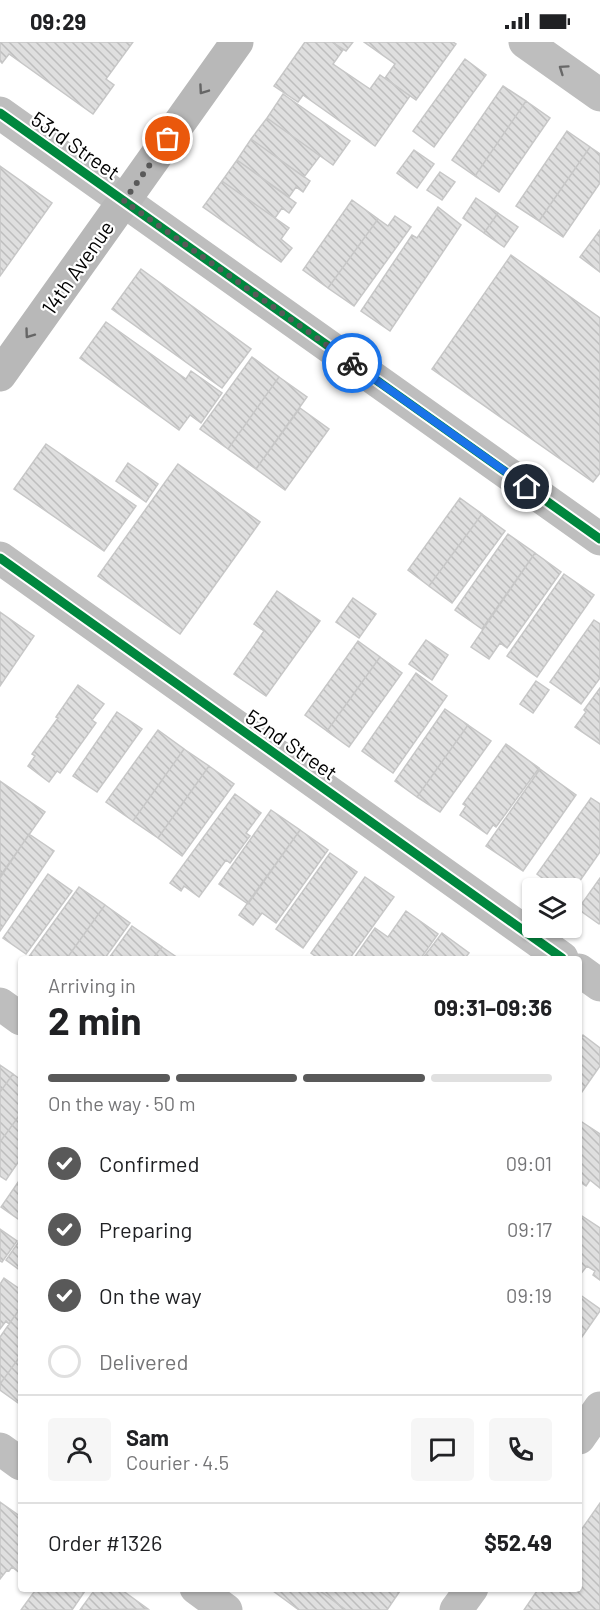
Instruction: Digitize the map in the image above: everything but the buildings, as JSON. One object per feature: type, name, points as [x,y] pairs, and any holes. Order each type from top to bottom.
[{"type":"main road","name":"14th Avenue","points":[[0,375],[237,42]]},
{"type":"street","points":[[525,42],[600,95]]},
{"type":"street","name":"53rd Street","points":[[0,113],[600,539]]},
{"type":"street","name":"52nd Street","points":[[0,558],[559,956]]},
{"type":"street","points":[[582,972],[600,985]]},
{"type":"street","points":[[0,1004],[18,1017]]},
{"type":"street","points":[[0,1449],[18,1462]]},
{"type":"street","points":[[201,1592],[226,1610]]},
{"type":"street","points":[[456,1610],[469,1592]]},
{"type":"cycle path","points":[[0,113],[600,539]]},
{"type":"cycle path","points":[[0,558],[559,956]]},
{"type":"way so far","points":[[168,139],[124,201],[352,363]]},
{"type":"route","points":[[352,363],[527,487]]}]
